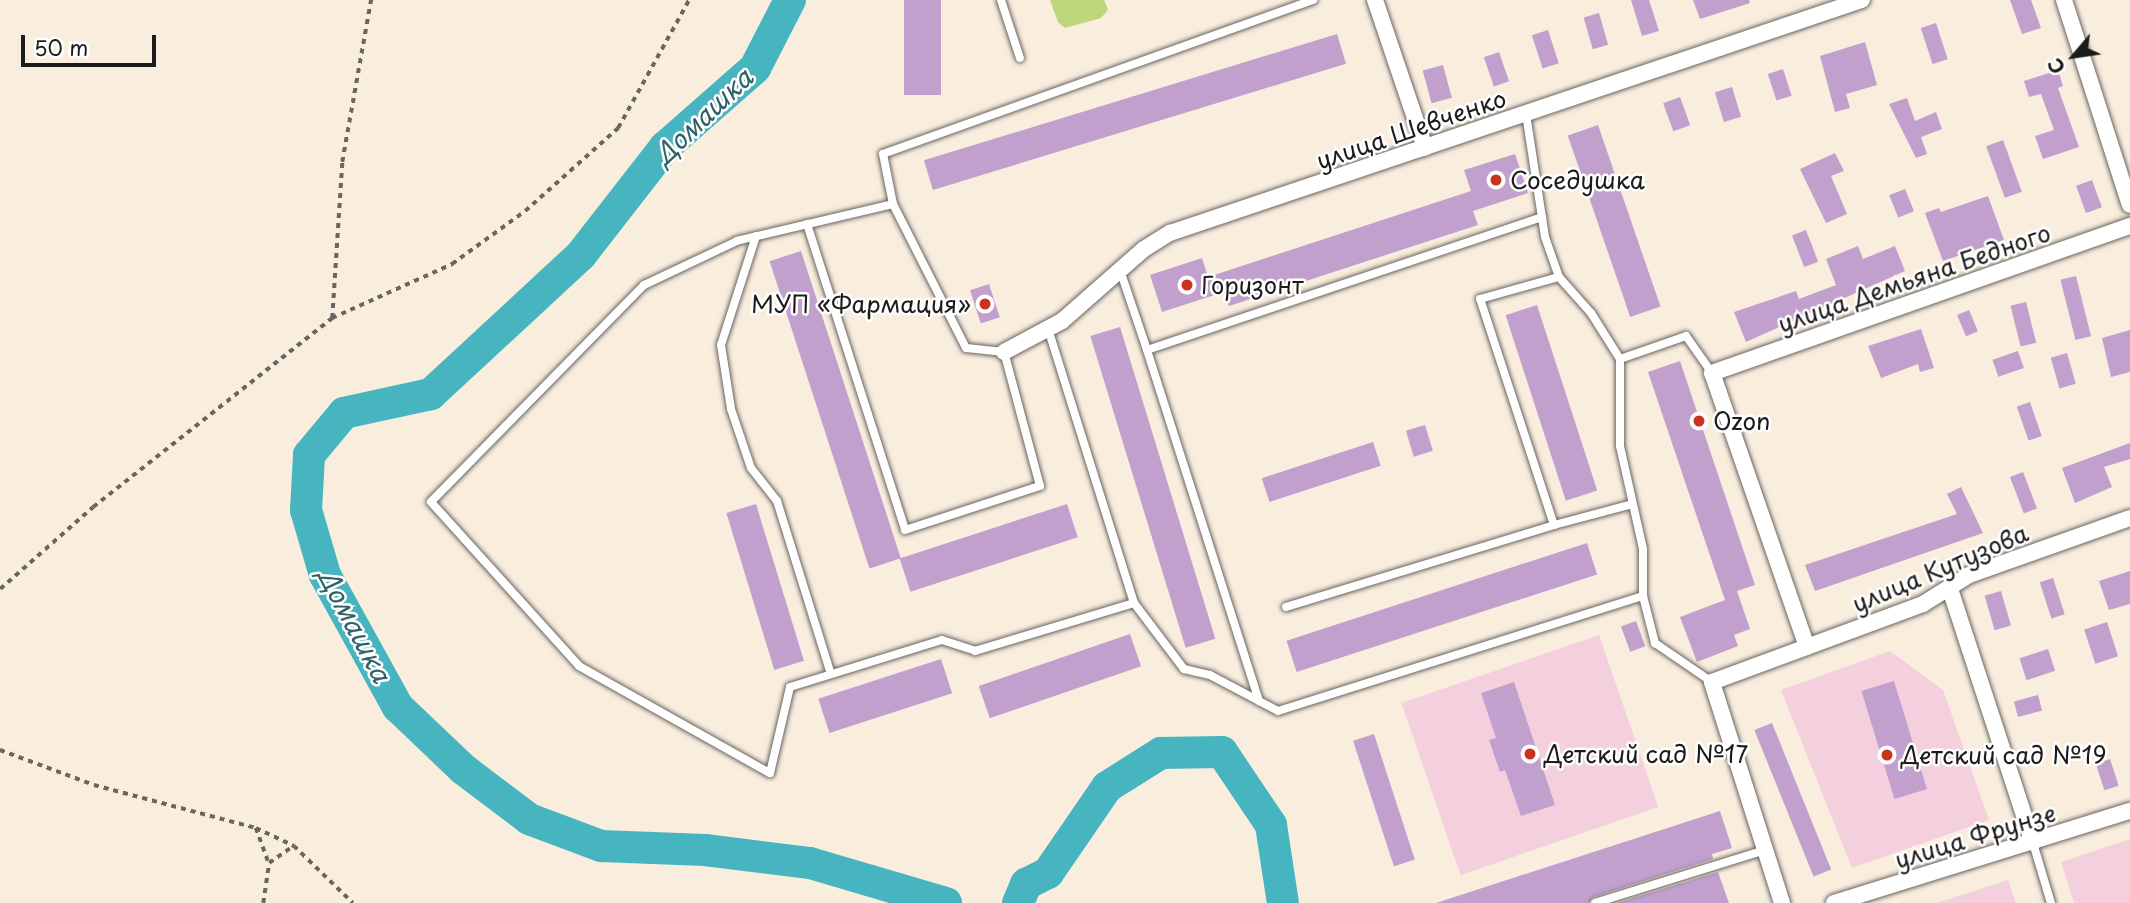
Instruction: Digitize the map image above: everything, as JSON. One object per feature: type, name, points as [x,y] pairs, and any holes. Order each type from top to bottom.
[{"type":"street","points":[[1375,0],[1425,148]]},
{"type":"street","name":"улица Шевченко","points":[[1004,352],[1048,329],[1090,301],[1144,249],[1170,233],[1862,0]]},
{"type":"street","points":[[2064,0],[2130,205]]},
{"type":"street","name":"улица Демьяна Бедного","points":[[1712,373],[2130,226]]},
{"type":"street","points":[[1712,373],[1807,647]]},
{"type":"street","name":"улица Кутузова","points":[[1712,682],[1950,589],[1969,575],[2130,518]]},
{"type":"street","points":[[1950,589],[2033,843]]},
{"type":"street","points":[[1712,682],[1782,903]]},
{"type":"street","name":"улица Фрунзе","points":[[1833,903],[2130,811]]},
{"type":"lane","points":[[1001,0],[1020,58]]},
{"type":"lane","points":[[807,224],[905,530],[1040,486],[1004,352],[967,348],[892,204],[883,154],[1313,0]]},
{"type":"lane","points":[[1527,114],[1542,217],[1559,277],[1591,313],[1620,359],[1620,446],[1629,505],[1643,549],[1643,596],[1655,643],[1712,682]]},
{"type":"lane","points":[[892,204],[737,241],[644,285],[431,502],[579,666],[770,774],[790,687],[942,640],[975,651],[1134,603]]},
{"type":"lane","points":[[1147,349],[1542,217]]},
{"type":"lane","points":[[756,236],[722,345],[731,409],[751,468],[777,501],[831,674]]},
{"type":"lane","points":[[1121,272],[1259,701]]},
{"type":"lane","points":[[1554,524],[1480,299],[1559,277]]},
{"type":"lane","points":[[1048,329],[1134,603],[1184,669],[1210,674],[1278,711],[1643,596]]},
{"type":"lane","points":[[1620,359],[1686,336],[1712,373]]},
{"type":"lane","points":[[1286,607],[1554,524],[1629,505]]},
{"type":"lane","points":[[2033,843],[2051,903]]},
{"type":"lane","points":[[1595,903],[1765,849]]},
{"type":"path","points":[[332,318],[342,162],[371,0]]},
{"type":"path","points":[[0,589],[93,507],[332,318],[452,264],[525,211],[618,128],[689,0]]},
{"type":"path","points":[[0,750],[94,785],[256,828],[294,846],[353,903]]},
{"type":"path","points":[[256,828],[269,863],[263,903]]},
{"type":"path","points":[[269,863],[294,846]]},
{"type":"shaded area","name":"Детский сад №17","points":[[1599,635],[1658,807],[1461,875],[1401,703]]},
{"type":"shaded area","name":"Детский сад №19","points":[[1890,651],[1943,690],[1989,820],[1852,868],[1781,690]]},
{"type":"shaded area","points":[[2130,839],[2130,903],[2074,903],[2061,862]]},
{"type":"shaded area","points":[[2008,880],[2016,903],[1937,903]]},
{"type":"green space","points":[[1050,0],[1104,0],[1108,10],[1101,18],[1065,28],[1058,22]]},
{"type":"building","points":[[904,0],[941,0],[941,95],[904,95]]},
{"type":"building","points":[[1631,0],[1649,0],[1659,31],[1642,36]]},
{"type":"building","points":[[1693,0],[1749,0],[1750,3],[1700,19]]},
{"type":"building","points":[[2010,0],[2031,0],[2041,28],[2022,34]]},
{"type":"building","points":[[1599,13],[1608,45],[1593,49],[1584,17]]},
{"type":"building","points":[[1936,23],[1948,59],[1933,64],[1921,28]]},
{"type":"building","points":[[1548,30],[1559,63],[1543,69],[1532,35]]},
{"type":"building","points":[[1337,34],[1346,64],[933,190],[924,160]]},
{"type":"building","points":[[1865,42],[1877,85],[1846,94],[1850,108],[1835,112],[1820,56]]},
{"type":"building","points":[[1499,52],[1509,81],[1494,87],[1484,57]]},
{"type":"building","points":[[1443,65],[1452,98],[1432,103],[1423,70]]},
{"type":"building","points":[[1783,69],[1792,96],[1776,101],[1768,74]]},
{"type":"building","points":[[2058,70],[2063,86],[2058,88],[2079,147],[2043,159],[2035,136],[2054,130],[2041,94],[2029,97],[2024,81]]},
{"type":"building","points":[[1732,87],[1741,117],[1724,122],[1715,92]]},
{"type":"building","points":[[1680,97],[1690,125],[1673,131],[1663,103]]},
{"type":"building","points":[[1907,98],[1915,121],[1936,112],[1942,129],[1921,137],[1927,154],[1916,158],[1889,104]]},
{"type":"building","points":[[1598,125],[1661,307],[1630,317],[1568,135]]},
{"type":"building","points":[[2003,140],[2022,192],[2005,198],[1986,146]]},
{"type":"building","points":[[1835,153],[1844,171],[1831,176],[1847,214],[1826,223],[1800,169]]},
{"type":"building","points":[[1515,154],[1528,193],[1473,211],[1478,225],[1229,306],[1224,292],[1162,312],[1150,275],[1202,258],[1208,277],[1471,191],[1464,170]]},
{"type":"building","points":[[2092,180],[2102,207],[2086,213],[2076,186]]},
{"type":"building","points":[[1905,189],[1914,211],[1898,218],[1889,195]]},
{"type":"building","points":[[1988,196],[2004,240],[1943,261],[1925,213],[1939,208],[1941,212]]},
{"type":"building","points":[[1806,230],[1818,262],[1804,267],[1792,235]]},
{"type":"building","points":[[1858,246],[1863,259],[1895,246],[1905,271],[1746,342],[1734,312],[1796,291],[1799,299],[1836,285],[1826,259]]},
{"type":"building","points":[[801,251],[901,558],[869,568],[770,261]]},
{"type":"building","points":[[2076,276],[2091,336],[2075,340],[2060,280]]},
{"type":"building","name":"МУП «Фармация»","points":[[989,284],[1000,317],[981,323],[970,290]]},
{"type":"building","points":[[2026,302],[2036,343],[2021,347],[2010,306]]},
{"type":"building","points":[[1537,305],[1597,490],[1566,501],[1506,315]]},
{"type":"building","points":[[1969,310],[1978,331],[1966,336],[1957,315]]},
{"type":"building","points":[[1120,327],[1215,639],[1186,648],[1090,336]]},
{"type":"building","points":[[1921,329],[1934,368],[1920,372],[1918,364],[1881,378],[1868,346]]},
{"type":"building","points":[[2130,330],[2130,372],[2111,377],[2102,338]]},
{"type":"building","points":[[2018,351],[2024,368],[1998,377],[1992,360]]},
{"type":"building","points":[[2067,353],[2076,384],[2059,388],[2051,358]]},
{"type":"building","points":[[1680,361],[1755,585],[1737,591],[1750,629],[1734,635],[1738,646],[1697,662],[1680,617],[1725,600],[1648,372]]},
{"type":"building","points":[[2030,402],[2042,436],[2028,441],[2017,407]]},
{"type":"building","points":[[1425,425],[1433,451],[1414,457],[1406,431]]},
{"type":"building","points":[[1373,442],[1381,466],[1269,502],[1262,478]]},
{"type":"building","points":[[2130,443],[2130,459],[2104,467],[2112,487],[2075,503],[2062,468]]},
{"type":"building","points":[[2023,472],[2037,508],[2024,513],[2010,477]]},
{"type":"building","points":[[1961,487],[1983,533],[1815,591],[1805,565],[1957,514],[1947,494]]},
{"type":"building","points":[[756,504],[804,661],[774,670],[726,513]]},
{"type":"building","points":[[1067,504],[1078,537],[910,592],[900,558]]},
{"type":"building","points":[[1587,543],[1597,574],[1297,672],[1286,641]]},
{"type":"building","points":[[2130,571],[2130,604],[2109,610],[2099,581]]},
{"type":"building","points":[[2053,578],[2065,614],[2051,618],[2040,582]]},
{"type":"building","points":[[2001,591],[2011,626],[1995,630],[1985,596]]},
{"type":"building","points":[[1636,621],[1645,646],[1630,652],[1621,626]]},
{"type":"building","points":[[2107,622],[2118,656],[2095,664],[2084,629]]},
{"type":"building","points":[[1130,634],[1141,666],[990,718],[979,686]]},
{"type":"building","points":[[2048,649],[2055,671],[2027,680],[2019,658]]},
{"type":"building","points":[[941,659],[952,693],[829,733],[818,699]]},
{"type":"building","points":[[1894,681],[1927,789],[1895,799],[1861,691]]},
{"type":"building","points":[[1514,682],[1555,805],[1521,816],[1505,770],[1500,772],[1489,740],[1496,738],[1481,693]]},
{"type":"building","points":[[2038,695],[2042,710],[2018,717],[2014,701]]},
{"type":"building","points":[[1772,723],[1831,869],[1814,877],[1754,730]]},
{"type":"building","points":[[1374,734],[1415,860],[1394,866],[1353,741]]},
{"type":"building","points":[[2110,759],[2119,786],[2104,790],[2096,764]]},
{"type":"building","points":[[1720,811],[1732,848],[1712,854],[1713,859],[1593,897],[1589,903],[1436,903]]},
{"type":"building","points":[[1718,872],[1729,903],[1617,903]]},
{"type":"waterway","name":"Домашка","points":[[790,0],[755,68],[665,147],[581,255],[431,394],[344,413],[309,455],[306,510],[325,575],[398,707],[463,769],[529,819],[601,846],[705,850],[810,863],[946,903]]},
{"type":"waterway","name":"Домашка","points":[[1018,903],[1026,884],[1048,873],[1107,787],[1161,753],[1222,752],[1271,825],[1283,903]]},
{"type":"place","name":"Соседушка","points":[[1496,180]]},
{"type":"place","name":"Горизонт","points":[[1187,285]]},
{"type":"place","name":"МУП «Фармация»","points":[[985,304]]},
{"type":"place","name":"Ozon","points":[[1699,421]]},
{"type":"place","name":"Детский сад №17","points":[[1530,754]]},
{"type":"place","name":"Детский сад №19","points":[[1887,755]]}]
